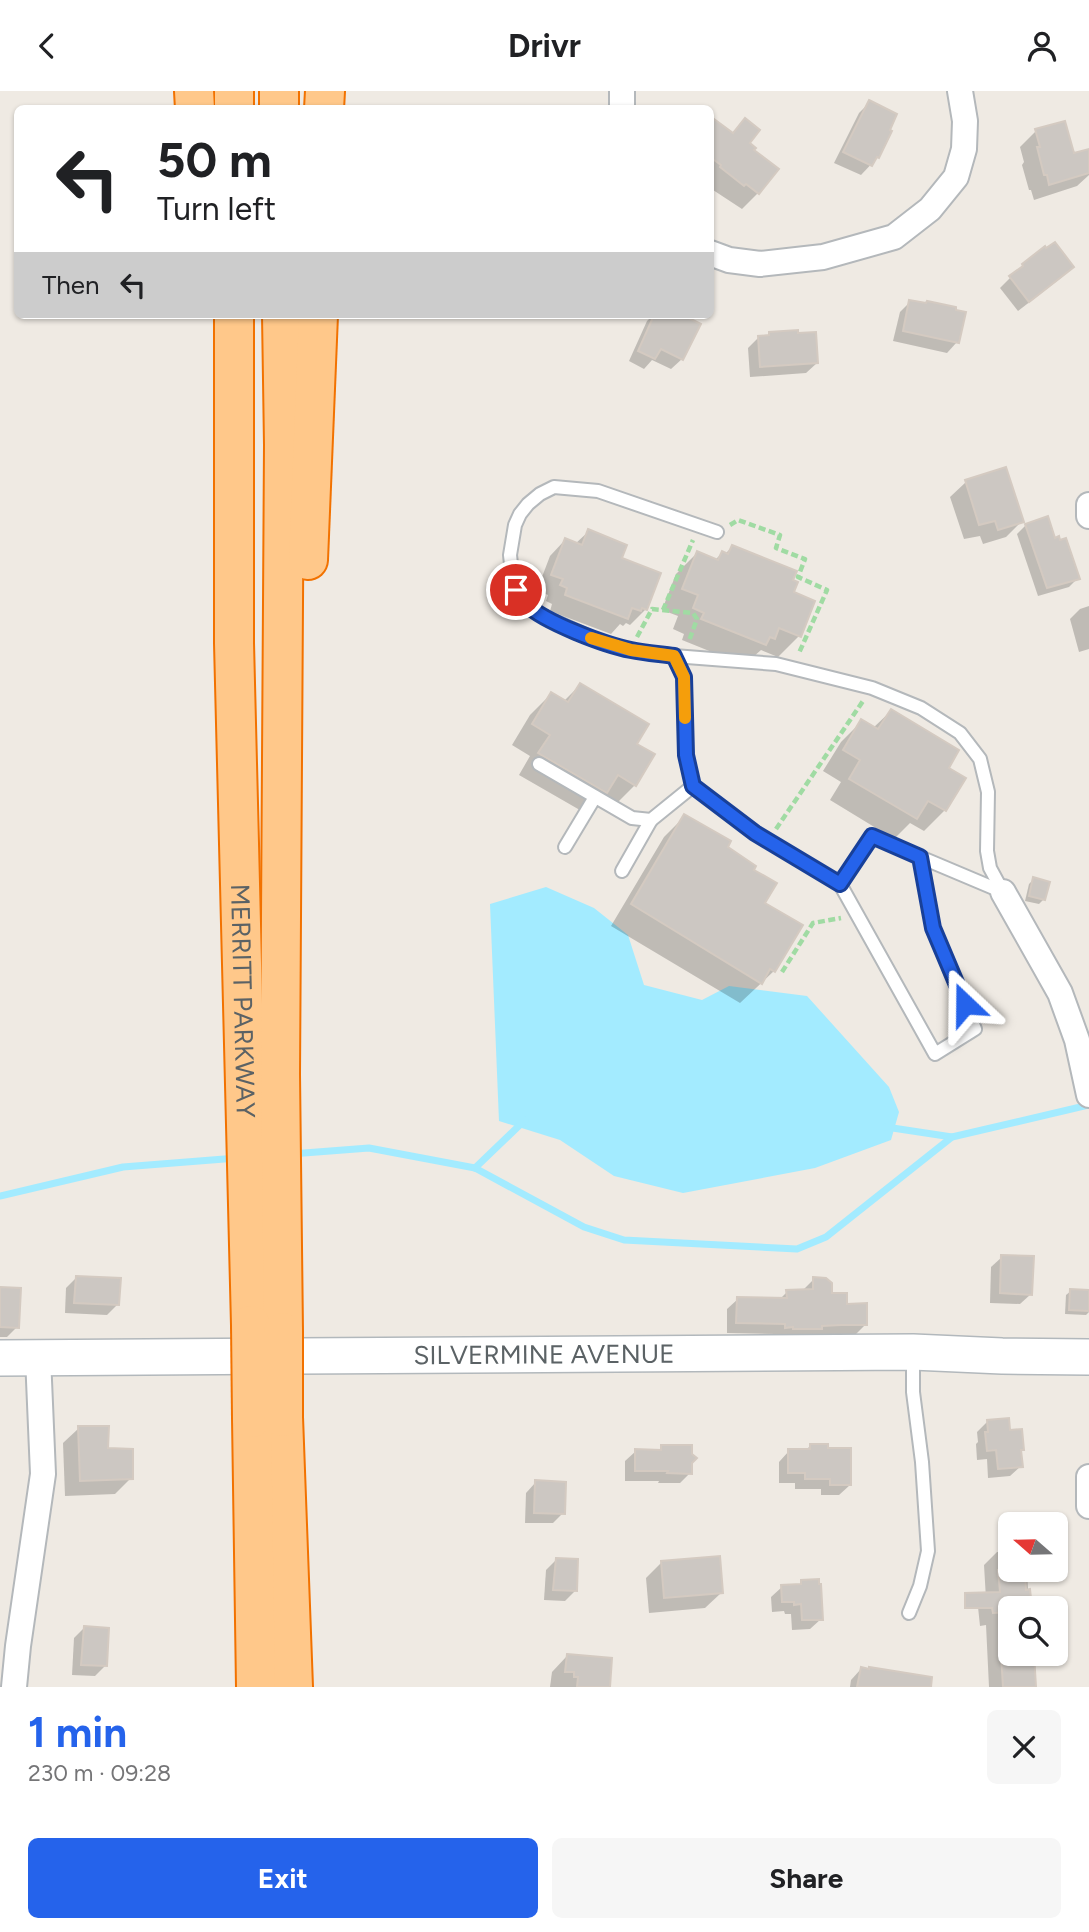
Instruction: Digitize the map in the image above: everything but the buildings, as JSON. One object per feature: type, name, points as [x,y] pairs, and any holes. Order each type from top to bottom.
[{"type":"highway","points":[[208,319],[234,643]]},
{"type":"highway","name":"MERRITT PARKWAY","points":[[234,319],[234,643],[263,1075],[266,1224],[267,1417],[256,1687]]},
{"type":"highway","name":"MERRITT PARKWAY","points":[[263,1075],[282,841],[282,319]]},
{"type":"highway","points":[[282,841],[301,685],[318,319]]},
{"type":"highway","name":"MERRITT PARKWAY","points":[[267,1417],[293,1687]]},
{"type":"street","points":[[714,254],[729,260],[760,264],[823,257],[894,237],[930,209],[956,177],[964,149],[965,121],[960,91]]},
{"type":"street","points":[[1089,505],[1089,516]]},
{"type":"street","points":[[1003,892],[1060,993],[1077,1039],[1089,1095]]},
{"type":"street","name":"SILVERMINE AVENUE","points":[[0,1358],[913,1353],[1089,1357]]},
{"type":"street","points":[[14,1687],[43,1474],[38,1357]]},
{"type":"street","points":[[1089,1477],[1089,1506]]},
{"type":"lane","points":[[717,533],[598,491],[554,487],[540,494],[520,514],[510,555],[516,590],[524,603],[536,612],[603,643],[631,650],[792,668],[872,688],[921,708],[960,733],[981,759],[988,792],[987,851],[990,868],[1003,892]]},
{"type":"lane","points":[[679,656],[684,677],[686,755],[693,786],[768,840],[840,884],[936,1054],[975,1029],[933,928],[920,857]]},
{"type":"lane","points":[[539,764],[632,818],[651,820]]},
{"type":"lane","points":[[622,871],[651,820],[693,786]]},
{"type":"lane","points":[[565,847],[595,797]]},
{"type":"lane","points":[[840,884],[872,836],[1003,892]]},
{"type":"lane","points":[[909,1613],[920,1586],[928,1551],[922,1462],[913,1392],[913,1353]]},
{"type":"path","points":[[717,533],[738,520],[780,535],[776,548],[805,559],[798,577],[827,590],[792,668]]},
{"type":"path","points":[[663,610],[699,527]]},
{"type":"path","points":[[631,650],[652,609],[693,613],[697,619],[679,656]]},
{"type":"path","points":[[768,840],[872,688]]},
{"type":"path","points":[[782,972],[813,923],[858,915]]},
{"type":"water","points":[[546,887],[594,908],[628,935],[644,985],[702,1000],[729,986],[807,996],[889,1087],[899,1112],[891,1140],[815,1168],[683,1193],[614,1176],[560,1140],[499,1121],[490,904]]},
{"type":"waterway","points":[[291,1154],[369,1148],[475,1168],[584,1227],[624,1240],[797,1249],[826,1237],[952,1137],[1089,1105]]},
{"type":"waterway","points":[[475,1168],[525,1120]]},
{"type":"waterway","points":[[886,1127],[952,1137]]},
{"type":"waterway","points":[[0,1196],[123,1167],[237,1158]]},
{"type":"slow traffic","points":[[591,638],[631,650],[674,656],[684,677],[685,718]]},
{"type":"route","points":[[516,590],[524,603],[536,612],[603,643],[674,656],[684,677],[686,755],[693,786],[755,833],[840,884],[872,836],[920,857],[933,928],[965,1004]]}]
